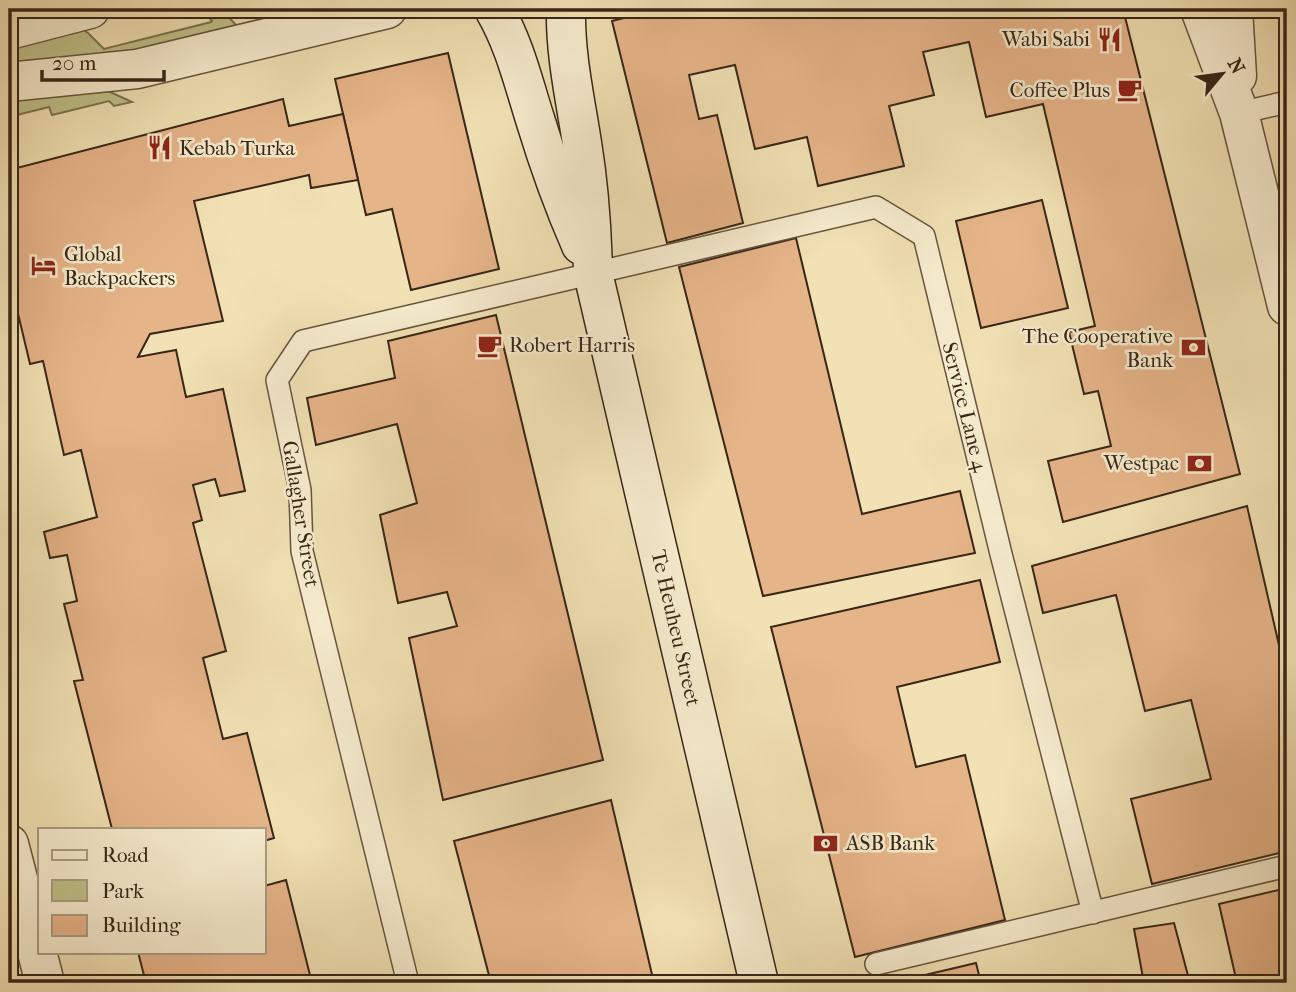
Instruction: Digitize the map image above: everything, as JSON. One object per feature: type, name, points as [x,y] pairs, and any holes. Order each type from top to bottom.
[{"type":"street","points":[[9,30],[90,9]]},
{"type":"street","points":[[9,82],[137,69],[387,9]]},
{"type":"street","name":"Te Heuheu Street","points":[[494,9],[511,45],[561,194],[593,272],[759,983]]},
{"type":"street","name":"Te Heuheu Street","points":[[566,9],[569,64],[587,183],[593,272]]},
{"type":"street","points":[[1199,9],[1239,113],[1287,306]]},
{"type":"street","points":[[1233,9],[1239,113]]},
{"type":"street","points":[[9,844],[45,983]]},
{"type":"lane","points":[[1239,113],[1287,102]]},
{"type":"lane","name":"Service Lane 4","points":[[593,272],[876,207],[924,236],[1001,554],[1093,913]]},
{"type":"lane","name":"Gallagher Street","points":[[408,983],[302,551],[300,490],[277,380],[303,341],[593,272]]},
{"type":"lane","points":[[876,964],[1287,866]]},
{"type":"green space","points":[[202,9],[221,9],[238,27],[136,55],[9,69],[9,41],[79,27],[104,49],[211,22]]},
{"type":"green space","points":[[108,91],[132,102],[114,106],[109,101],[52,115],[49,107],[9,117],[9,96]]},
{"type":"building","points":[[659,9],[1123,9],[1240,474],[1063,522],[1048,461],[1111,446],[1098,391],[1084,394],[1069,332],[1095,326],[1043,104],[986,117],[969,42],[923,52],[934,95],[889,106],[904,166],[818,186],[807,137],[755,149],[735,65],[689,75],[699,119],[717,115],[743,223],[667,243],[612,21]]},
{"type":"building","points":[[448,53],[499,269],[411,290],[392,209],[366,215],[335,79]]},
{"type":"building","points":[[283,99],[289,126],[343,114],[358,180],[311,188],[309,175],[194,201],[223,321],[150,334],[138,357],[176,350],[186,397],[223,389],[245,491],[220,496],[215,479],[193,485],[202,520],[193,523],[226,651],[203,658],[223,739],[247,733],[274,838],[266,840],[266,828],[112,828],[74,681],[83,680],[64,604],[77,601],[67,555],[50,558],[44,532],[97,517],[81,450],[64,455],[43,361],[30,364],[9,276],[9,170]]},
{"type":"building","points":[[1042,200],[1068,308],[981,328],[956,221]]},
{"type":"building","points":[[796,238],[862,514],[960,491],[975,553],[763,596],[679,267]]},
{"type":"building","points":[[496,315],[603,760],[443,800],[409,638],[457,626],[447,592],[398,603],[380,515],[417,503],[397,424],[316,445],[307,398],[395,378],[388,341]]},
{"type":"building","points":[[1247,506],[1287,680],[1287,851],[1152,884],[1131,799],[1211,779],[1191,700],[1145,711],[1116,595],[1043,613],[1032,566]]},
{"type":"building","points":[[980,580],[1000,662],[897,687],[916,767],[965,755],[1005,920],[855,957],[771,627]]},
{"type":"building","points":[[611,800],[654,983],[491,983],[454,841]]},
{"type":"building","points":[[286,880],[312,983],[146,983],[139,954],[266,954],[266,885]]},
{"type":"building","points":[[1287,888],[1287,983],[1237,983],[1219,904]]},
{"type":"building","points":[[1174,923],[1190,983],[1144,983],[1134,929]]},
{"type":"building","points":[[976,963],[981,983],[891,983]]},
{"type":"place","name":"Wabi Sabi","points":[[1110,39]]},
{"type":"place","name":"Coffee Plus","points":[[1130,90]]},
{"type":"place","name":"Kebab Turka","points":[[159,148]]},
{"type":"place","name":"Global Backpackers","points":[[44,266]]},
{"type":"place","name":"Robert Harris","points":[[489,345]]},
{"type":"place","name":"The Cooperative Bank","points":[[1193,348]]},
{"type":"place","name":"Westpac","points":[[1199,463]]},
{"type":"place","name":"ASB Bank","points":[[826,843]]}]
